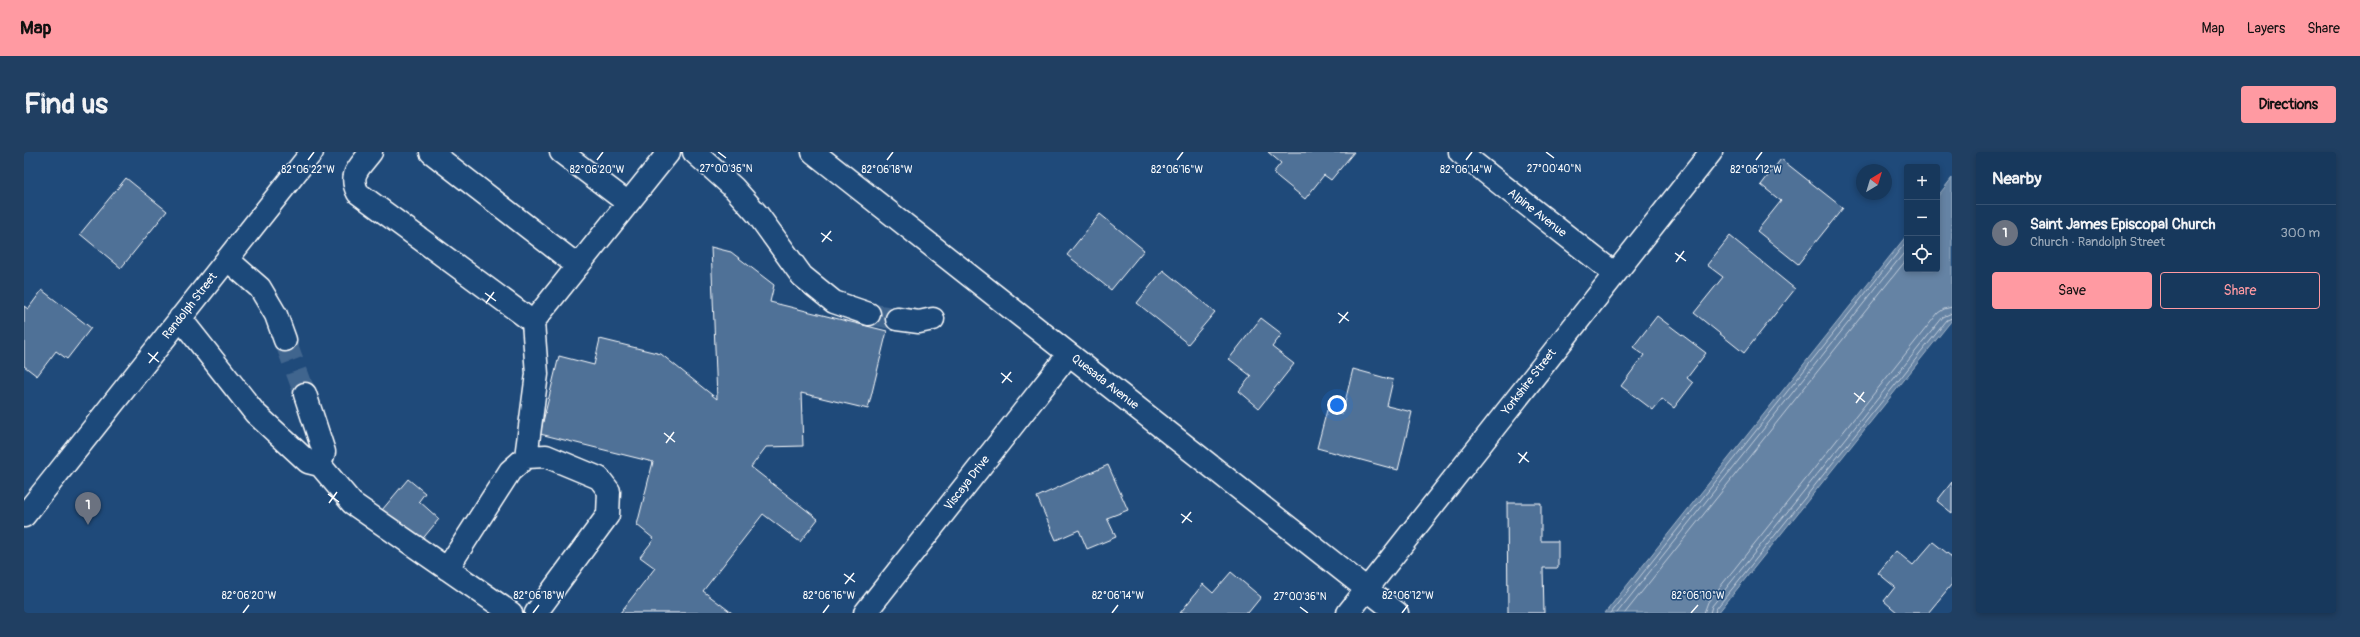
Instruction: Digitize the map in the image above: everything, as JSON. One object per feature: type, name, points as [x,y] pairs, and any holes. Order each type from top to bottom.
[{"type":"street","name":"Randolph Street","points":[[24,516],[312,152]]},
{"type":"street","points":[[371,152],[354,173],[353,183],[358,193],[533,322]]},
{"type":"street","points":[[431,152],[578,266]]},
{"type":"street","points":[[561,152],[628,204]]},
{"type":"street","points":[[526,457],[537,374],[533,322],[669,152]]},
{"type":"street","points":[[694,152],[734,188],[758,215],[802,276],[834,302],[869,314]]},
{"type":"street","name":"Quesada Avenue","points":[[813,152],[1398,613]]},
{"type":"street","name":"Alpine Avenue","points":[[1460,152],[1615,274]]},
{"type":"street","name":"Yorkshire Street","points":[[1348,613],[1711,152]]},
{"type":"street","points":[[227,259],[260,288],[276,315],[285,340]]},
{"type":"street","points":[[180,318],[255,413],[308,462],[320,465],[352,503],[511,613]]},
{"type":"street","points":[[897,319],[919,322],[933,319]]},
{"type":"street","name":"Viscaya Drive","points":[[865,613],[1069,354]]},
{"type":"street","points":[[305,394],[324,452],[320,465]]},
{"type":"street","points":[[447,568],[510,470],[526,457],[546,456],[599,478],[609,491],[608,515],[536,613]]},
{"type":"water","points":[[1952,178],[1952,320],[1718,613],[1605,613],[1904,239],[1904,272],[1940,272],[1940,193]]},
{"type":"building","points":[[1268,152],[1354,152],[1331,180],[1324,175],[1305,199],[1273,173],[1281,163]]},
{"type":"building","points":[[1781,159],[1843,208],[1798,264],[1757,231],[1781,201],[1761,185]]},
{"type":"building","points":[[126,178],[167,211],[121,268],[80,234]]},
{"type":"building","points":[[1100,214],[1144,250],[1111,290],[1067,255]]},
{"type":"building","points":[[1730,236],[1795,289],[1744,353],[1694,313],[1723,277],[1707,265]]},
{"type":"building","points":[[711,247],[731,252],[774,285],[770,302],[887,331],[868,409],[801,393],[803,446],[766,447],[751,467],[818,519],[800,542],[763,514],[703,591],[732,613],[620,613],[655,568],[640,557],[654,539],[637,525],[653,462],[540,434],[559,356],[594,365],[600,339],[661,354],[717,399]]},
{"type":"building","points":[[1163,270],[1215,312],[1188,344],[1137,303]]},
{"type":"building","points":[[42,290],[91,328],[67,359],[56,351],[37,376],[24,366],[24,306],[28,309]]},
{"type":"building","points":[[1657,316],[1706,353],[1687,378],[1693,383],[1674,408],[1662,399],[1653,410],[1621,386],[1644,355],[1633,347]]},
{"type":"building","points":[[1261,318],[1282,334],[1272,347],[1294,364],[1259,408],[1239,391],[1251,376],[1229,359]]},
{"type":"building","points":[[1353,369],[1393,380],[1387,406],[1412,412],[1398,470],[1317,448],[1327,410],[1342,414]]},
{"type":"building","points":[[1108,465],[1128,510],[1107,518],[1116,537],[1087,549],[1079,530],[1056,540],[1037,497]]},
{"type":"building","points":[[408,479],[425,493],[419,501],[439,519],[420,542],[382,510]]},
{"type":"building","points":[[1952,482],[1952,513],[1937,501]]},
{"type":"building","points":[[1507,503],[1541,503],[1541,541],[1558,541],[1558,568],[1543,568],[1544,613],[1508,613]]},
{"type":"building","points":[[1933,542],[1952,557],[1952,584],[1928,613],[1898,613],[1884,601],[1895,587],[1878,573],[1896,551],[1913,565]]},
{"type":"building","points":[[1231,572],[1261,597],[1248,613],[1180,613],[1203,584],[1213,593]]},
{"type":"tunnel","points":[[869,314],[897,319]]},
{"type":"tunnel","points":[[285,340],[305,394]]},
{"type":"place","name":"Saint James Episcopal Church","points":[[88,525]]}]
